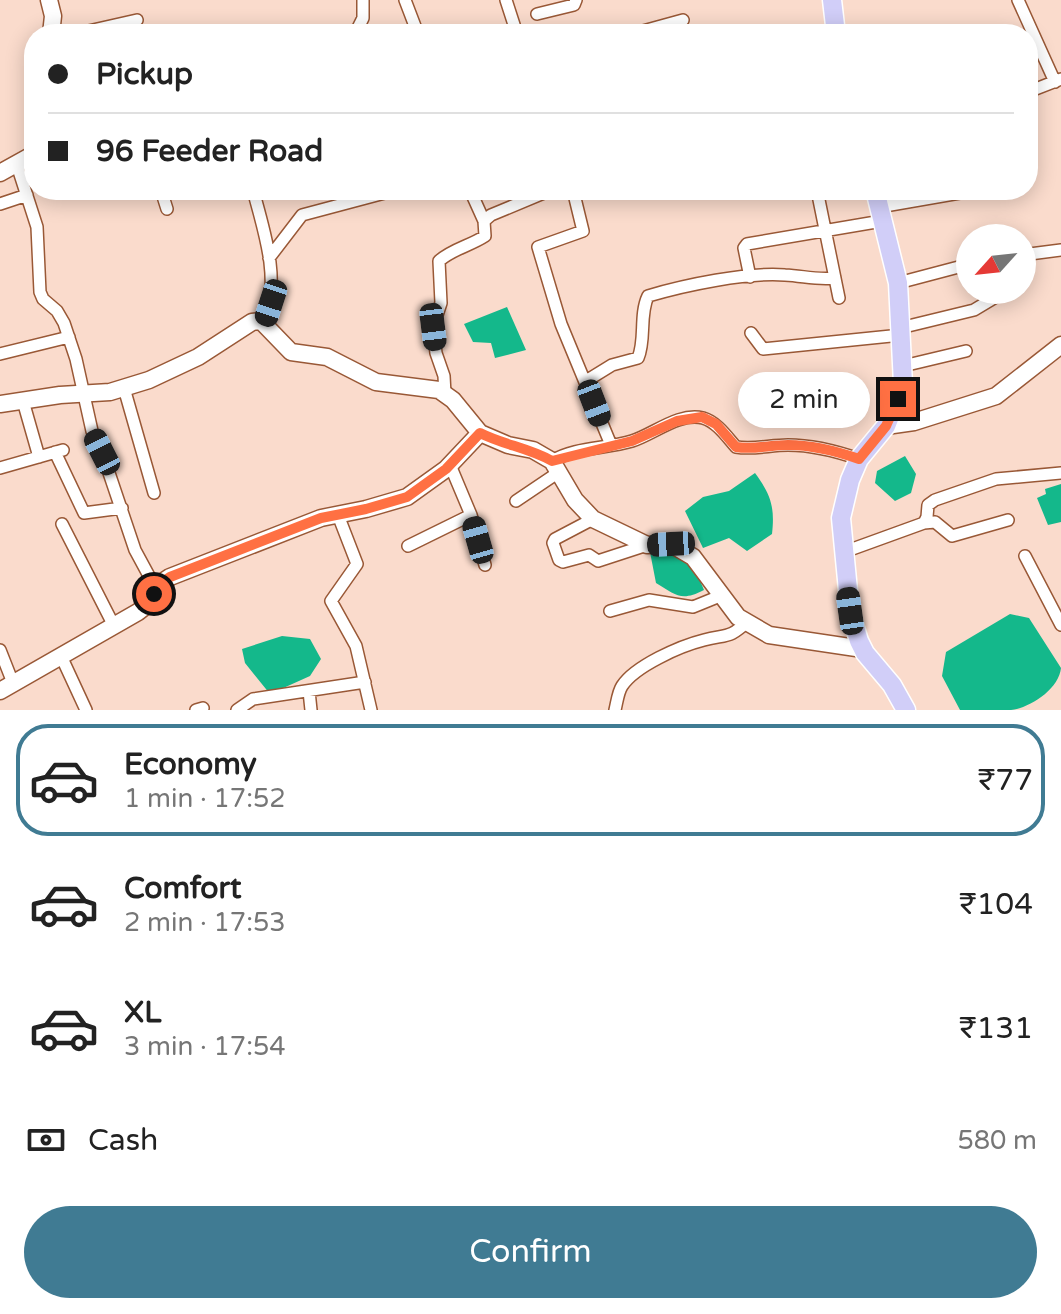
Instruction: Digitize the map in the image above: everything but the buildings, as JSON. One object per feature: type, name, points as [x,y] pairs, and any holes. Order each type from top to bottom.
[{"type":"main road","points":[[832,0],[835,24]]},
{"type":"main road","points":[[879,206],[898,283],[903,384],[886,426],[859,459],[850,480],[841,518],[850,611],[863,649],[892,685],[906,710]]},
{"type":"street","points":[[49,0],[52,24]]},
{"type":"street","points":[[360,24],[363,0]]},
{"type":"street","points":[[405,0],[414,24]]},
{"type":"street","points":[[506,0],[514,24]]},
{"type":"street","points":[[537,14],[574,5],[576,0]]},
{"type":"street","points":[[1018,0],[1030,24]]},
{"type":"street","points":[[119,24],[137,20]]},
{"type":"street","points":[[668,24],[683,20]]},
{"type":"street","points":[[1038,40],[1058,81],[1038,88]]},
{"type":"street","points":[[0,173],[24,160]]},
{"type":"street","points":[[17,165],[24,186]]},
{"type":"street","points":[[0,204],[24,196]]},
{"type":"street","points":[[0,650],[6,687],[152,601],[155,587],[135,550],[92,431],[69,337],[57,311],[47,304],[40,292],[37,227],[29,200]]},
{"type":"street","points":[[164,200],[167,209]]},
{"type":"street","points":[[255,200],[272,281],[271,303],[265,323]]},
{"type":"street","points":[[269,258],[302,215],[358,200]]},
{"type":"street","points":[[445,394],[433,327],[441,303],[439,261],[485,236],[484,221],[475,200]]},
{"type":"street","points":[[484,221],[518,200]]},
{"type":"street","points":[[575,200],[583,231],[538,247],[561,324],[611,445]]},
{"type":"street","points":[[819,200],[839,298]]},
{"type":"street","points":[[750,277],[744,248],[747,244],[825,229],[879,206],[916,200]]},
{"type":"street","points":[[1036,253],[1061,250]]},
{"type":"street","points":[[898,283],[956,268]]},
{"type":"street","points":[[586,381],[612,365],[638,358],[648,296],[750,277],[785,275],[805,279],[835,278]]},
{"type":"street","points":[[751,333],[763,349],[901,332],[974,310],[984,304]]},
{"type":"street","points":[[0,404],[124,388],[175,369],[252,322],[265,323],[291,352],[327,357],[376,382],[439,390],[480,433],[508,445],[533,450],[555,466],[575,500],[593,519],[647,545]]},
{"type":"street","points":[[0,354],[69,337]]},
{"type":"street","points":[[886,426],[914,422],[996,396],[1061,345]]},
{"type":"street","points":[[903,366],[966,351]]},
{"type":"street","points":[[124,388],[154,493]]},
{"type":"street","points":[[23,401],[39,457]]},
{"type":"street","points":[[516,501],[555,466],[611,445],[632,441],[677,421],[702,417],[716,424],[736,447],[748,449],[788,445],[833,450],[859,459]]},
{"type":"street","points":[[155,587],[170,577],[321,518],[407,497],[450,465],[480,433]]},
{"type":"street","points":[[0,468],[59,451],[84,513],[122,508]]},
{"type":"street","points":[[450,465],[471,515],[485,565]]},
{"type":"street","points":[[924,523],[928,505],[935,500],[996,479],[1061,473]]},
{"type":"street","points":[[338,515],[357,564],[331,601],[356,646],[371,710]]},
{"type":"street","points":[[408,546],[471,515]]},
{"type":"street","points":[[593,519],[555,539],[553,543],[559,560],[563,562],[589,555],[598,561],[647,545],[671,544],[693,557],[738,617],[769,635],[863,649]]},
{"type":"street","points":[[844,552],[924,523],[935,522],[954,536],[1008,520]]},
{"type":"street","points":[[62,524],[114,626]]},
{"type":"street","points":[[1025,556],[1061,625]]},
{"type":"street","points":[[610,611],[658,599],[693,607],[720,596]]},
{"type":"street","points":[[615,710],[620,688],[628,678],[673,650],[704,640],[732,636],[748,621]]},
{"type":"street","points":[[61,656],[86,710]]},
{"type":"street","points":[[237,710],[253,699],[365,682]]},
{"type":"street","points":[[309,691],[311,710]]},
{"type":"shaded area","points":[[507,307],[526,350],[495,358],[491,343],[473,342],[464,324]]},
{"type":"shaded area","points":[[905,456],[916,474],[911,493],[895,501],[875,483],[877,471]]},
{"type":"shaded area","points":[[755,473],[771,502],[772,534],[747,551],[729,538],[703,548],[685,511],[703,497],[729,491]]},
{"type":"shaded area","points":[[1061,484],[1061,522],[1048,525],[1037,498],[1046,494],[1045,489]]},
{"type":"shaded area","points":[[661,548],[693,564],[704,590],[690,596],[679,596],[656,583],[650,552]]},
{"type":"shaded area","points":[[1010,614],[1029,618],[1061,668],[1059,676],[1042,696],[1019,708],[960,710],[942,676],[946,652]]},
{"type":"shaded area","points":[[282,636],[310,639],[321,659],[310,676],[270,694],[245,663],[242,649]]},
{"type":"route","points":[[154,594],[159,582],[321,518],[407,497],[446,469],[480,433],[508,445],[533,450],[552,461],[632,441],[677,421],[702,417],[716,424],[736,447],[748,449],[788,445],[833,450],[859,459],[886,426],[898,399]]}]
